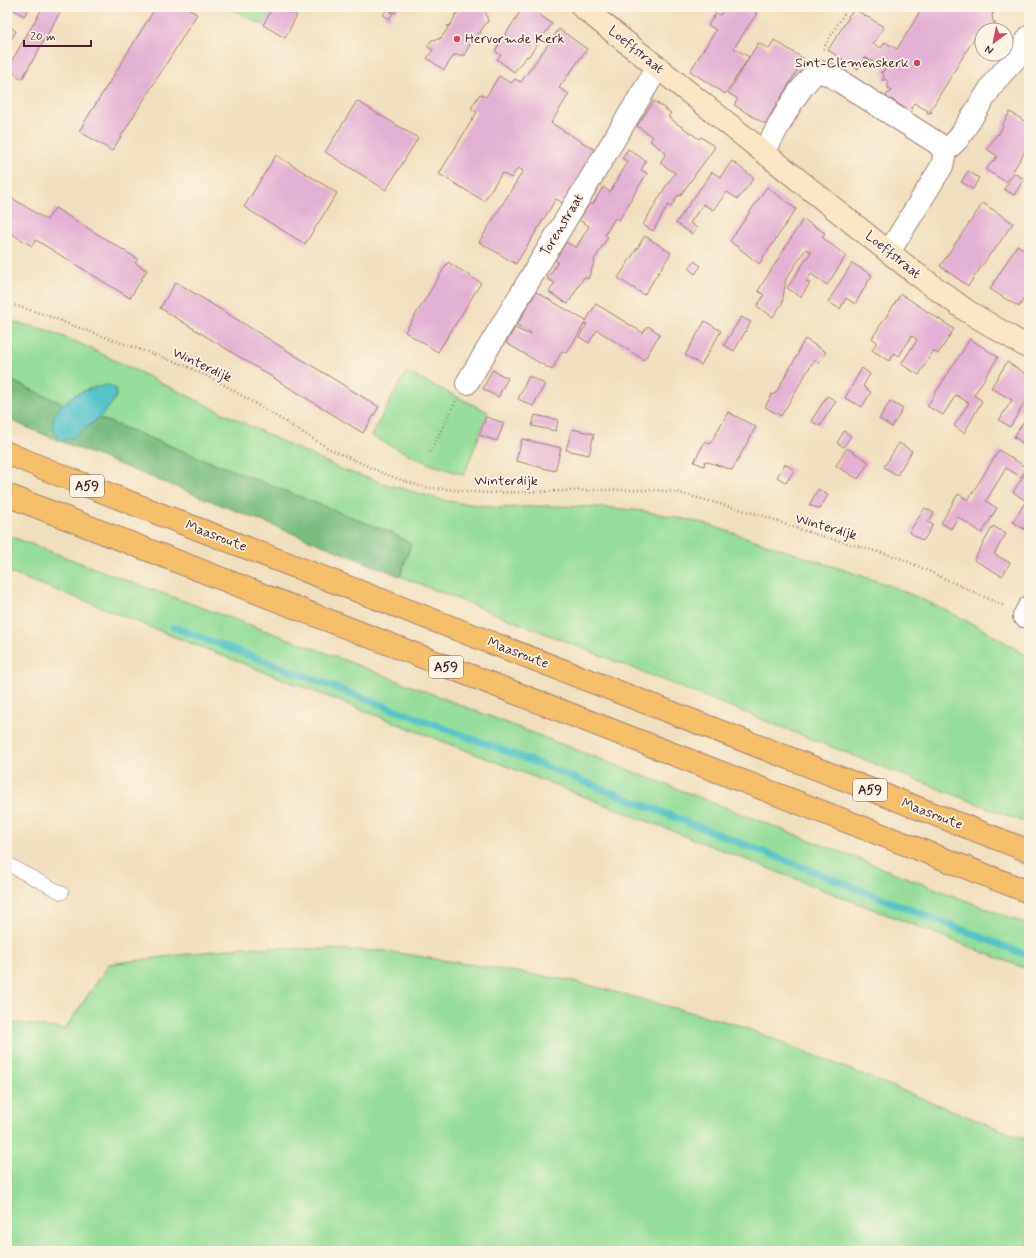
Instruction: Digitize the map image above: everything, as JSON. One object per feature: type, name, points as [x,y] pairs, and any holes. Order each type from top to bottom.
[{"type":"highway","name":"Maasroute","points":[[7,453],[160,515],[1029,852]]},
{"type":"highway","name":"A59","points":[[7,495],[396,648],[1029,892]]},
{"type":"main road","name":"Loeffstraat","points":[[582,7],[915,273],[967,311],[1029,348]]},
{"type":"street","points":[[889,252],[942,166],[944,152],[958,139],[995,81],[1017,56],[1029,37]]},
{"type":"street","name":"Torenstraat","points":[[467,383],[658,67]]},
{"type":"street","points":[[764,152],[790,106],[807,80],[817,71],[830,75],[937,142],[944,152]]},
{"type":"lane","points":[[7,863],[62,893]]},
{"type":"path","points":[[817,71],[823,47],[848,7]]},
{"type":"path","name":"Winterdijk","points":[[7,303],[46,315],[184,364],[221,382],[330,449],[387,475],[423,487],[488,493],[597,490],[653,490],[676,492],[764,516],[787,526],[900,558],[988,598],[1026,612]]},
{"type":"path","points":[[430,452],[458,397],[467,383]]},
{"type":"green space","points":[[228,7],[273,7],[263,25]]},
{"type":"green space","points":[[7,321],[44,329],[81,344],[343,470],[396,487],[446,501],[499,508],[543,506],[600,507],[644,511],[703,523],[889,585],[948,611],[988,632],[1029,657],[1029,824],[400,576],[411,544],[392,533],[99,418],[109,407],[76,394],[64,404],[7,379]]},
{"type":"green space","points":[[406,372],[488,412],[464,475],[427,463],[371,436]]},
{"type":"green space","points":[[7,379],[64,404],[60,407],[85,429],[99,418],[392,533],[411,544],[400,576],[7,419]]},
{"type":"green space","points":[[7,535],[308,646],[1029,925],[1029,970],[86,601],[7,572]]},
{"type":"green space","points":[[244,947],[385,951],[573,981],[738,1025],[1029,1141],[1029,1251],[7,1251],[7,1022],[65,1029],[109,964]]},
{"type":"water","points":[[109,385],[116,389],[116,397],[109,407],[99,418],[74,437],[60,441],[54,431],[52,421],[60,407],[76,394],[95,387]]},
{"type":"building","points":[[9,7],[30,7],[24,16]]},
{"type":"building","points":[[43,7],[63,7],[22,79],[7,69]]},
{"type":"building","points":[[156,7],[186,7],[197,14],[112,151],[79,131]]},
{"type":"building","points":[[273,7],[283,7],[297,15],[285,38],[263,25]]},
{"type":"building","points":[[399,7],[395,13],[387,8]]},
{"type":"building","name":"Hervormde Kerk","points":[[461,7],[485,8],[488,22],[480,34],[478,33],[472,42],[474,43],[471,43],[465,53],[466,55],[454,55],[444,70],[427,58],[433,50],[427,46],[432,40],[441,38],[448,28],[448,25],[449,27],[455,17],[455,14],[456,15]]},
{"type":"building","points":[[523,7],[530,7],[552,24],[528,57],[527,56],[514,72],[497,59],[501,55],[495,51]]},
{"type":"building","points":[[725,7],[748,7],[757,13],[734,48],[749,57],[725,94],[690,71],[716,30],[708,25],[716,13],[720,15]]},
{"type":"building","name":"Sint-Clemenskerk","points":[[923,7],[994,7],[992,11],[994,12],[993,14],[992,13],[993,22],[974,22],[974,39],[930,111],[932,112],[931,113],[926,113],[928,111],[914,103],[911,108],[913,109],[908,113],[905,111],[906,109],[891,99],[890,101],[886,99],[888,93],[889,94],[892,90],[888,88],[889,82],[885,79],[883,81],[882,79],[884,78],[881,71],[883,72],[885,69],[865,57],[858,69],[828,50],[849,17],[848,16],[854,9],[884,27],[873,44],[881,48],[885,42],[897,49]]},
{"type":"building","points":[[387,9],[393,13],[389,19],[383,15]]},
{"type":"building","points":[[7,25],[16,31],[7,47]]},
{"type":"building","points":[[559,29],[587,49],[559,88],[569,94],[551,123],[595,150],[563,203],[556,199],[516,264],[479,242],[523,171],[518,168],[511,178],[502,173],[484,201],[439,174],[477,112],[471,108],[480,94],[486,97],[499,76],[511,83],[515,79],[521,82]]},
{"type":"building","points":[[774,40],[804,59],[765,124],[734,105],[738,99],[728,93],[758,43],[769,49]]},
{"type":"building","points":[[357,101],[418,138],[386,190],[325,152]]},
{"type":"building","points":[[654,101],[671,113],[668,117],[699,139],[701,137],[715,147],[680,196],[678,195],[671,207],[668,205],[653,231],[643,225],[675,173],[660,163],[666,153],[650,141],[653,137],[637,126]]},
{"type":"building","points":[[1010,112],[1026,122],[1029,117],[1029,145],[1006,182],[986,170],[997,156],[987,149],[997,134],[998,135]]},
{"type":"building","points":[[628,149],[646,161],[641,170],[647,173],[619,220],[615,218],[605,235],[608,237],[594,260],[595,261],[588,279],[584,277],[568,304],[549,292],[555,283],[547,279],[558,262],[555,260],[566,242],[576,248],[589,226],[579,220],[590,203],[593,204],[603,187],[610,192],[628,162],[622,158]]},
{"type":"building","points":[[276,155],[337,193],[305,244],[244,207]]},
{"type":"building","points":[[732,161],[754,178],[738,199],[727,192],[713,210],[703,204],[690,223],[697,228],[692,234],[676,223],[712,172],[720,177]]},
{"type":"building","points":[[968,171],[979,178],[973,189],[961,182]]},
{"type":"building","points":[[1014,173],[1024,179],[1014,195],[1004,189]]},
{"type":"building","points":[[767,187],[796,209],[759,264],[730,241]]},
{"type":"building","points":[[7,195],[47,220],[55,208],[138,259],[135,263],[147,270],[130,298],[36,240],[32,246],[7,231]]},
{"type":"building","points":[[983,203],[1013,223],[968,286],[940,266]]},
{"type":"building","points":[[803,219],[825,233],[822,237],[846,256],[827,285],[811,274],[806,281],[810,283],[801,297],[787,288],[811,252],[806,249],[786,279],[782,304],[773,317],[757,306],[764,295],[758,291]]},
{"type":"building","points":[[645,236],[671,253],[644,295],[618,278]]},
{"type":"building","points":[[1017,245],[1029,252],[1029,290],[1019,307],[990,289]]},
{"type":"building","points":[[694,261],[701,266],[695,274],[689,269]]},
{"type":"building","points":[[448,262],[481,283],[438,352],[405,332]]},
{"type":"building","points":[[852,263],[872,275],[855,304],[846,298],[840,309],[828,302]]},
{"type":"building","points":[[176,282],[379,407],[363,433],[160,308]]},
{"type":"building","points":[[536,292],[586,321],[596,304],[643,333],[648,326],[660,334],[644,360],[597,330],[589,343],[579,337],[587,324],[585,323],[567,353],[562,351],[552,370],[506,343],[515,328],[530,335],[531,333],[517,325]]},
{"type":"building","points":[[901,294],[954,329],[938,354],[933,351],[919,375],[901,364],[917,340],[912,336],[899,356],[895,353],[889,361],[872,350],[877,342],[872,338]]},
{"type":"building","points":[[741,317],[751,322],[734,351],[724,345]]},
{"type":"building","points":[[705,321],[721,331],[701,365],[685,355]]},
{"type":"building","points":[[805,339],[826,352],[819,363],[814,360],[781,416],[765,407],[772,394],[775,394]]},
{"type":"building","points":[[970,339],[998,357],[974,395],[982,401],[964,433],[954,426],[969,403],[956,395],[943,415],[927,406]]},
{"type":"building","points":[[1007,362],[1029,376],[1029,396],[1010,427],[999,420],[1012,400],[991,388]]},
{"type":"building","points":[[862,368],[870,374],[863,386],[871,392],[862,407],[845,398]]},
{"type":"building","points":[[492,370],[508,378],[498,397],[483,389]]},
{"type":"building","points":[[529,376],[545,384],[533,406],[518,399]]},
{"type":"building","points":[[827,396],[836,401],[820,426],[811,421]]},
{"type":"building","points":[[890,401],[903,409],[892,427],[879,419]]},
{"type":"building","points":[[728,412],[756,427],[732,470],[705,461],[704,466],[694,462],[705,441],[710,444]]},
{"type":"building","points":[[1029,413],[1029,447],[1014,437]]},
{"type":"building","points":[[535,415],[558,420],[556,431],[532,426]]},
{"type":"building","points":[[486,417],[504,423],[497,441],[479,435]]},
{"type":"building","points":[[572,429],[594,434],[589,455],[566,450]]},
{"type":"building","points":[[844,431],[851,436],[844,447],[837,443]]},
{"type":"building","points":[[522,439],[561,448],[555,471],[516,461]]},
{"type":"building","points":[[899,443],[912,451],[897,475],[884,467]]},
{"type":"building","points":[[847,448],[869,462],[858,479],[836,466]]},
{"type":"building","points":[[999,450],[1027,468],[1021,477],[1006,468],[986,501],[997,508],[982,533],[958,517],[951,529],[941,523],[958,494],[968,500]]},
{"type":"building","points":[[785,464],[794,470],[786,483],[777,477]]},
{"type":"building","points":[[1029,468],[1029,532],[1013,522],[1026,501],[1013,492]]},
{"type":"building","points":[[818,489],[828,495],[820,509],[809,505]]},
{"type":"building","points":[[925,508],[934,513],[928,522],[933,525],[923,541],[909,532]]},
{"type":"building","points":[[993,526],[1006,534],[994,554],[1010,563],[1002,576],[974,560]]},
{"type":"waterway","points":[[173,627],[516,755],[1029,956]]},
{"type":"place","name":"Hervormde Kerk","points":[[457,39]]},
{"type":"place","name":"Sint-Clemenskerk","points":[[917,63]]}]
